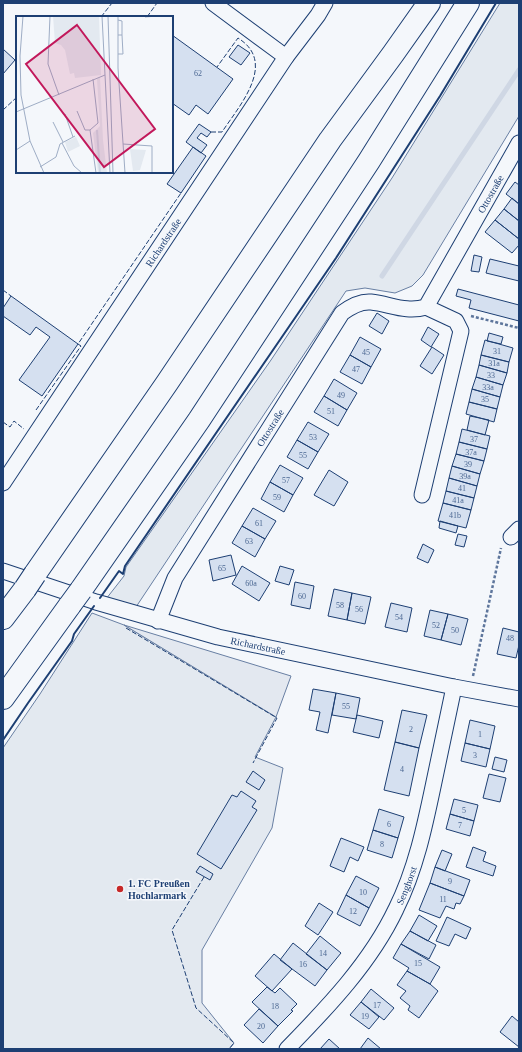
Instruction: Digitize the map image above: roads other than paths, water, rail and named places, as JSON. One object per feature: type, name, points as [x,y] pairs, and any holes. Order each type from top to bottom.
[{"type":"highway","points":[[3,618],[30,582],[167,383],[330,140],[429,3]]},
{"type":"highway","points":[[3,698],[203,413],[369,161],[468,3]]},
{"type":"street","points":[[213,3],[286,57]]},
{"type":"street","name":"Richardstraße","points":[[3,483],[286,57],[318,15],[325,3]]},
{"type":"street","name":"Ottostraße","points":[[158,621],[175,578],[342,313],[352,306],[369,302],[396,308],[416,310],[426,307],[519,142]]},
{"type":"street","points":[[422,495],[461,330],[456,321],[426,307]]},
{"type":"street","name":"Richardstraße","points":[[3,571],[96,602],[218,637],[454,687],[519,699]]},
{"type":"street","name":"Senghorst","points":[[287,1049],[333,1000],[356,972],[377,942],[396,909],[424,832],[454,687]]},
{"type":"waterway","points":[[382,276],[519,70]]},
{"type":"place","name":"1. FC Preußen Hochlarmark","points":[[120,889]]}]
